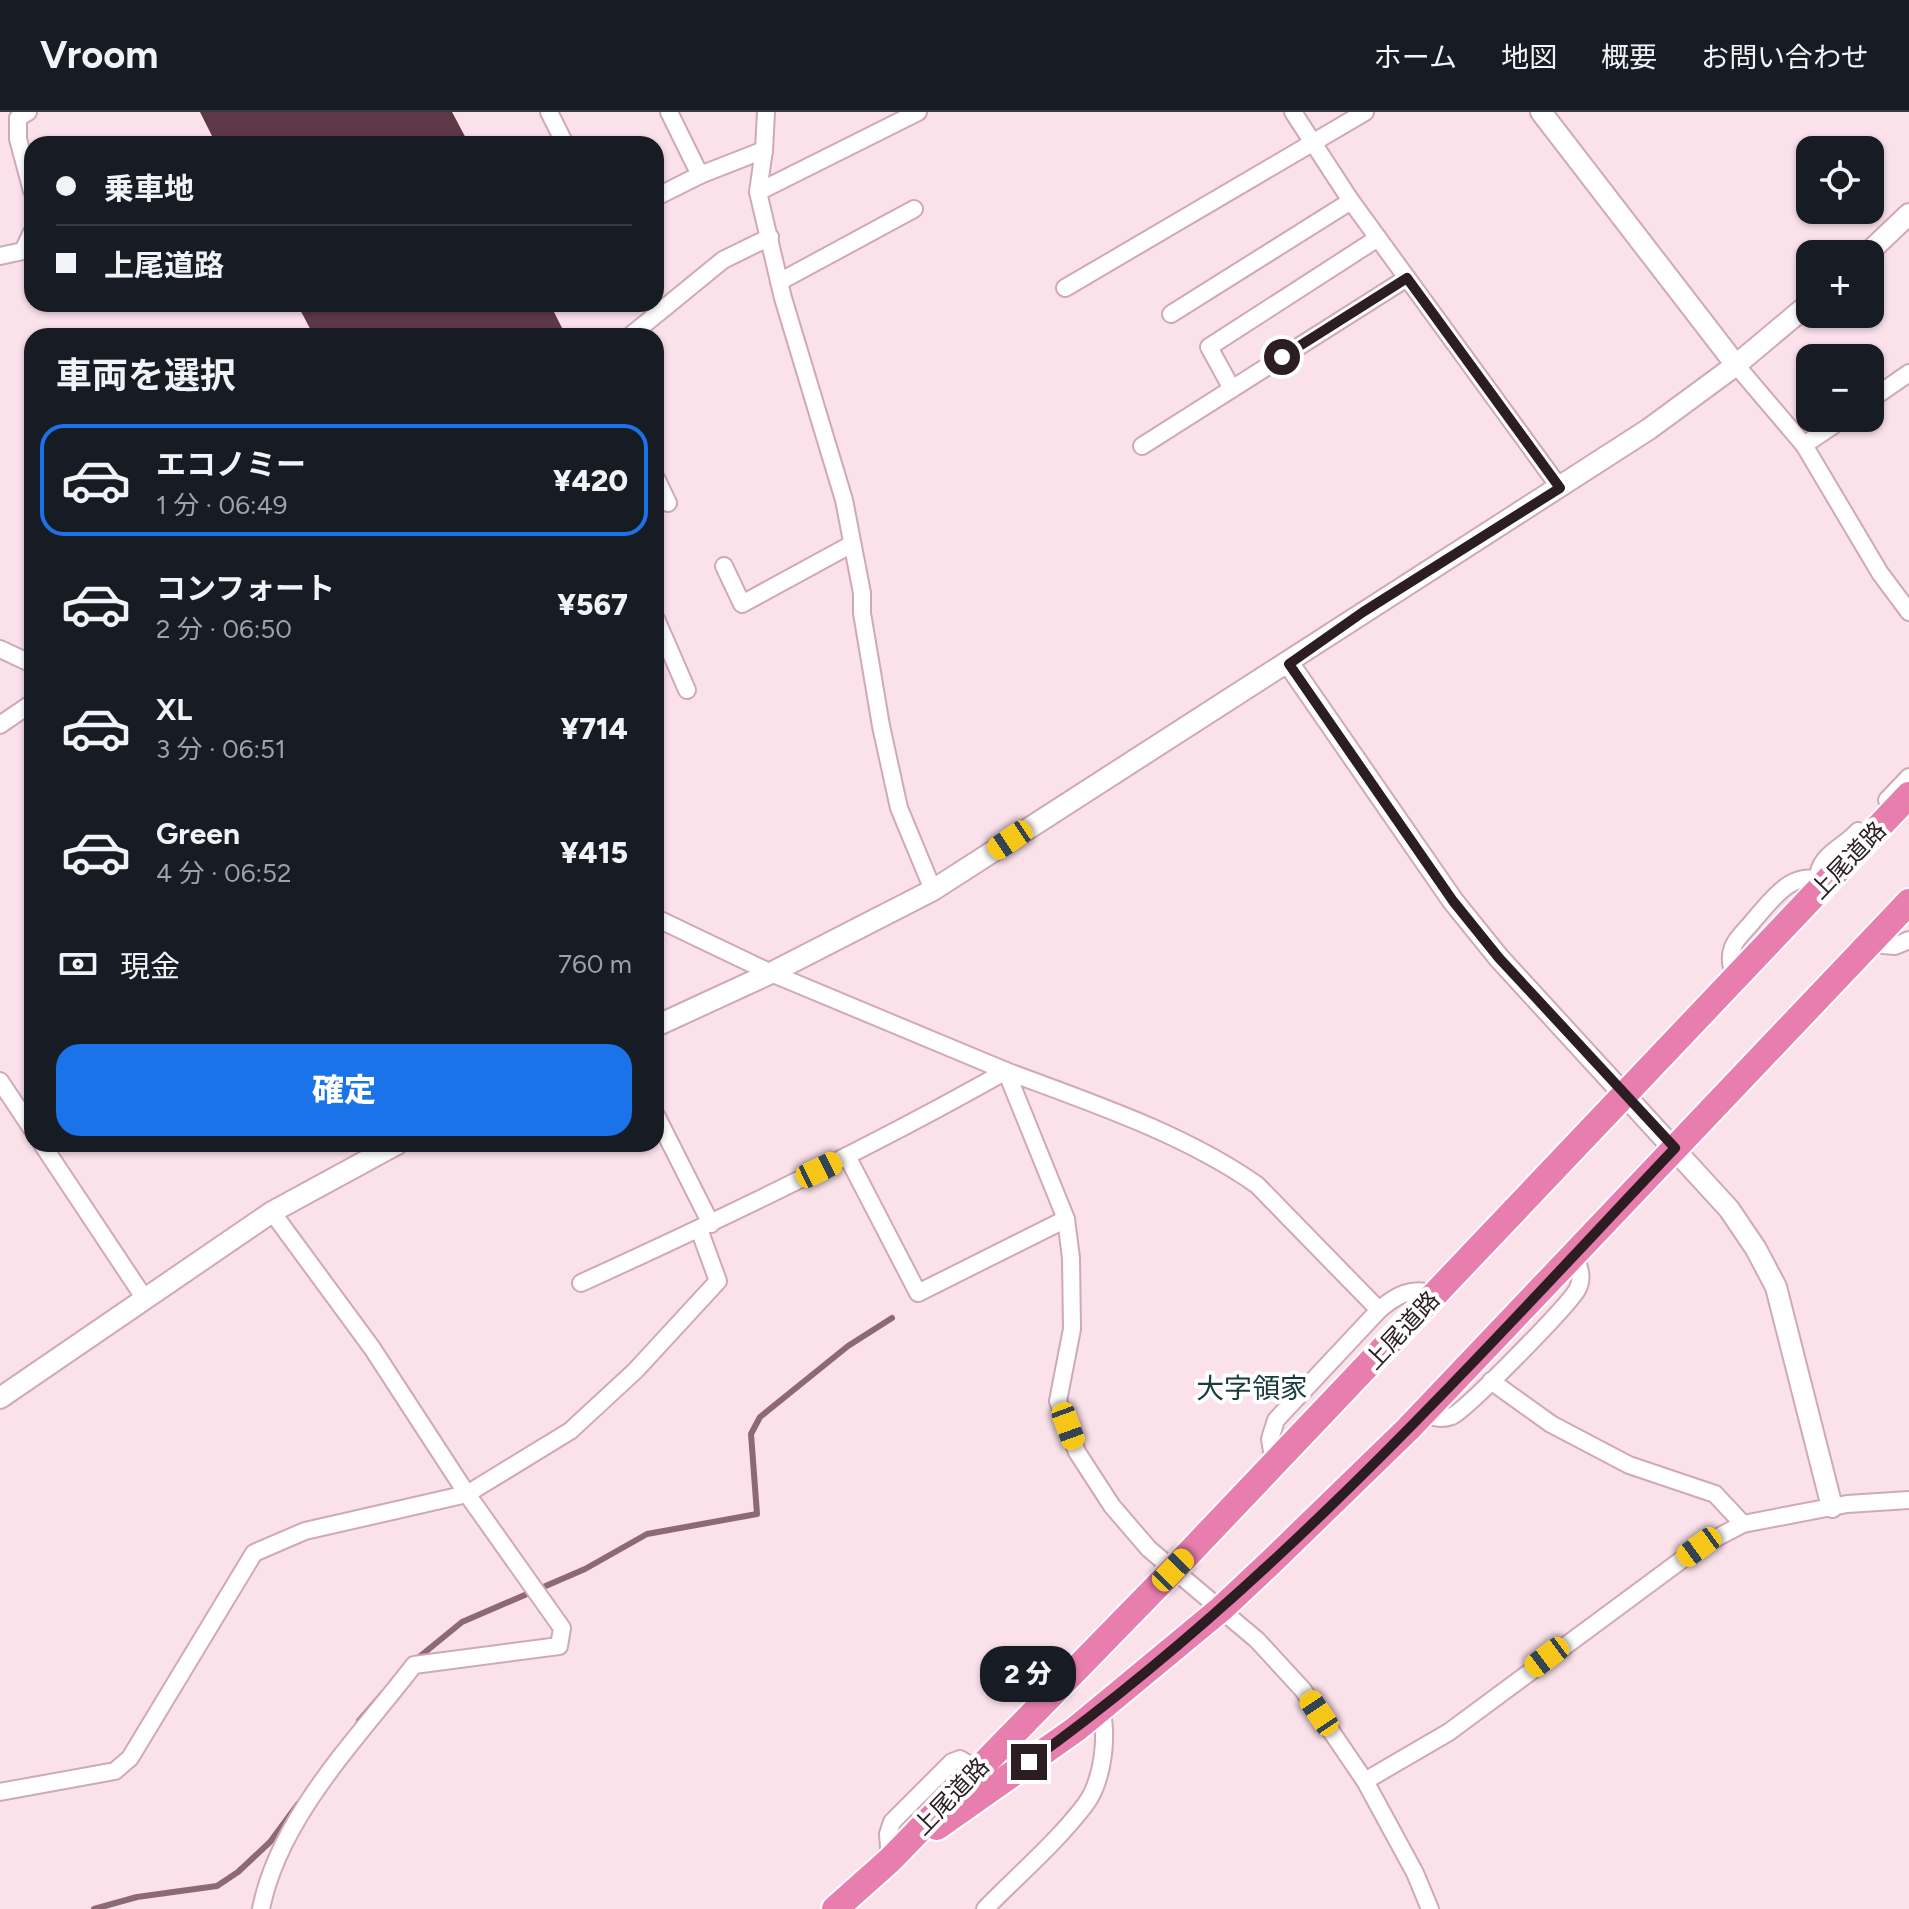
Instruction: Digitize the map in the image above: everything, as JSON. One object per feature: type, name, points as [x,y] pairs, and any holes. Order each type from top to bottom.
[{"type":"highway","name":"上尾道路","points":[[835,1909],[890,1860],[1173,1570],[1736,978],[1822,881],[1909,795]]},
{"type":"highway","name":"上尾道路","points":[[890,1860],[1101,1709],[1221,1609],[1422,1414],[1909,902]]},
{"type":"street","points":[[24,161],[18,139],[18,118],[28,112]]},
{"type":"street","points":[[549,112],[561,136]]},
{"type":"street","points":[[669,112],[700,175]]},
{"type":"street","points":[[766,112],[758,192],[779,282],[844,500],[881,726],[899,808],[933,890]]},
{"type":"street","points":[[758,192],[918,112]]},
{"type":"street","points":[[1293,112],[1351,201],[1560,488]]},
{"type":"street","points":[[1065,288],[1365,112]]},
{"type":"street","points":[[1541,112],[1736,365],[1804,445],[1880,573],[1909,612]]},
{"type":"street","points":[[664,193],[764,150]]},
{"type":"street","points":[[1171,314],[1351,201]]},
{"type":"street","points":[[779,282],[914,209]]},
{"type":"street","points":[[1882,240],[1909,214]]},
{"type":"street","points":[[664,308],[723,260],[770,237]]},
{"type":"street","points":[[1232,389],[1209,347],[1378,238]]},
{"type":"street","points":[[0,256],[24,249]]},
{"type":"street","points":[[1142,446],[1407,278]]},
{"type":"street","points":[[640,328],[659,312]]},
{"type":"street","points":[[664,1022],[771,973],[933,890],[1289,664],[1363,612],[1649,429],[1736,365],[1796,315]]},
{"type":"street","points":[[1884,390],[1909,373]]},
{"type":"street","points":[[1804,445],[1823,432]]},
{"type":"street","points":[[664,495],[668,503]]},
{"type":"street","points":[[724,566],[742,604],[852,544]]},
{"type":"street","points":[[664,637],[687,690]]},
{"type":"street","points":[[0,649],[24,660]]},
{"type":"street","points":[[1289,664],[1453,901],[1499,958],[1729,1209],[1756,1249],[1776,1287],[1832,1507]]},
{"type":"street","points":[[0,725],[24,708]]},
{"type":"street","points":[[1822,881],[1818,867],[1823,860],[1849,840],[1909,777]]},
{"type":"street","points":[[664,922],[771,973],[1137,1122],[1235,1169],[1257,1185],[1379,1310]]},
{"type":"street","points":[[1871,944],[1895,946],[1909,940]]},
{"type":"street","points":[[581,1283],[847,1156],[1006,1071]]},
{"type":"street","points":[[1006,1071],[1066,1219],[1071,1258],[1072,1329],[1058,1401],[1077,1452],[1112,1506],[1149,1549],[1257,1640],[1303,1690],[1365,1781],[1415,1873],[1430,1909]]},
{"type":"street","points":[[0,1081],[24,1117]]},
{"type":"street","points":[[0,1792],[115,1771],[130,1758],[254,1553],[305,1531],[467,1494],[570,1431],[636,1370],[718,1281],[705,1226],[664,1133]]},
{"type":"street","points":[[47,1152],[145,1299]]},
{"type":"street","points":[[0,1398],[272,1212],[382,1152]]},
{"type":"street","points":[[847,1156],[918,1293],[1066,1219]]},
{"type":"street","points":[[261,1909],[265,1885],[291,1825],[414,1665],[559,1646],[562,1628],[467,1494],[372,1348],[272,1212]]},
{"type":"street","points":[[1422,1414],[1439,1419],[1450,1417],[1463,1409],[1491,1381],[1577,1290],[1581,1276],[1574,1255]]},
{"type":"street","points":[[1274,1463],[1270,1439],[1276,1420],[1379,1310],[1406,1292],[1426,1291],[1435,1295]]},
{"type":"street","points":[[1491,1381],[1551,1424],[1629,1465],[1715,1494],[1743,1524]]},
{"type":"street","points":[[1365,1781],[1449,1732],[1699,1547],[1743,1524],[1832,1507],[1909,1500]]},
{"type":"street","points":[[985,1909],[1086,1803],[1100,1768],[1104,1730],[1101,1709]]},
{"type":"building","points":[[200,112],[452,112],[465,136],[212,136]]},
{"type":"building","points":[[301,312],[554,312],[562,328],[310,328]]},
{"type":"waterway","points":[[413,1662],[462,1622],[585,1569],[647,1534],[757,1514],[751,1434],[760,1417],[848,1346],[892,1318]]},
{"type":"waterway","points":[[359,1721],[383,1693]]},
{"type":"waterway","points":[[94,1909],[137,1897],[217,1886],[238,1872],[270,1842],[298,1804]]},
{"type":"district","name":"大字領家","points":[[1252,1388]]},
{"type":"route","points":[[1029,1762],[1125,1689],[1221,1609],[1270,1563],[1408,1429],[1675,1148],[1499,958],[1453,901],[1289,664],[1363,612],[1560,488],[1407,278],[1282,357]]}]
